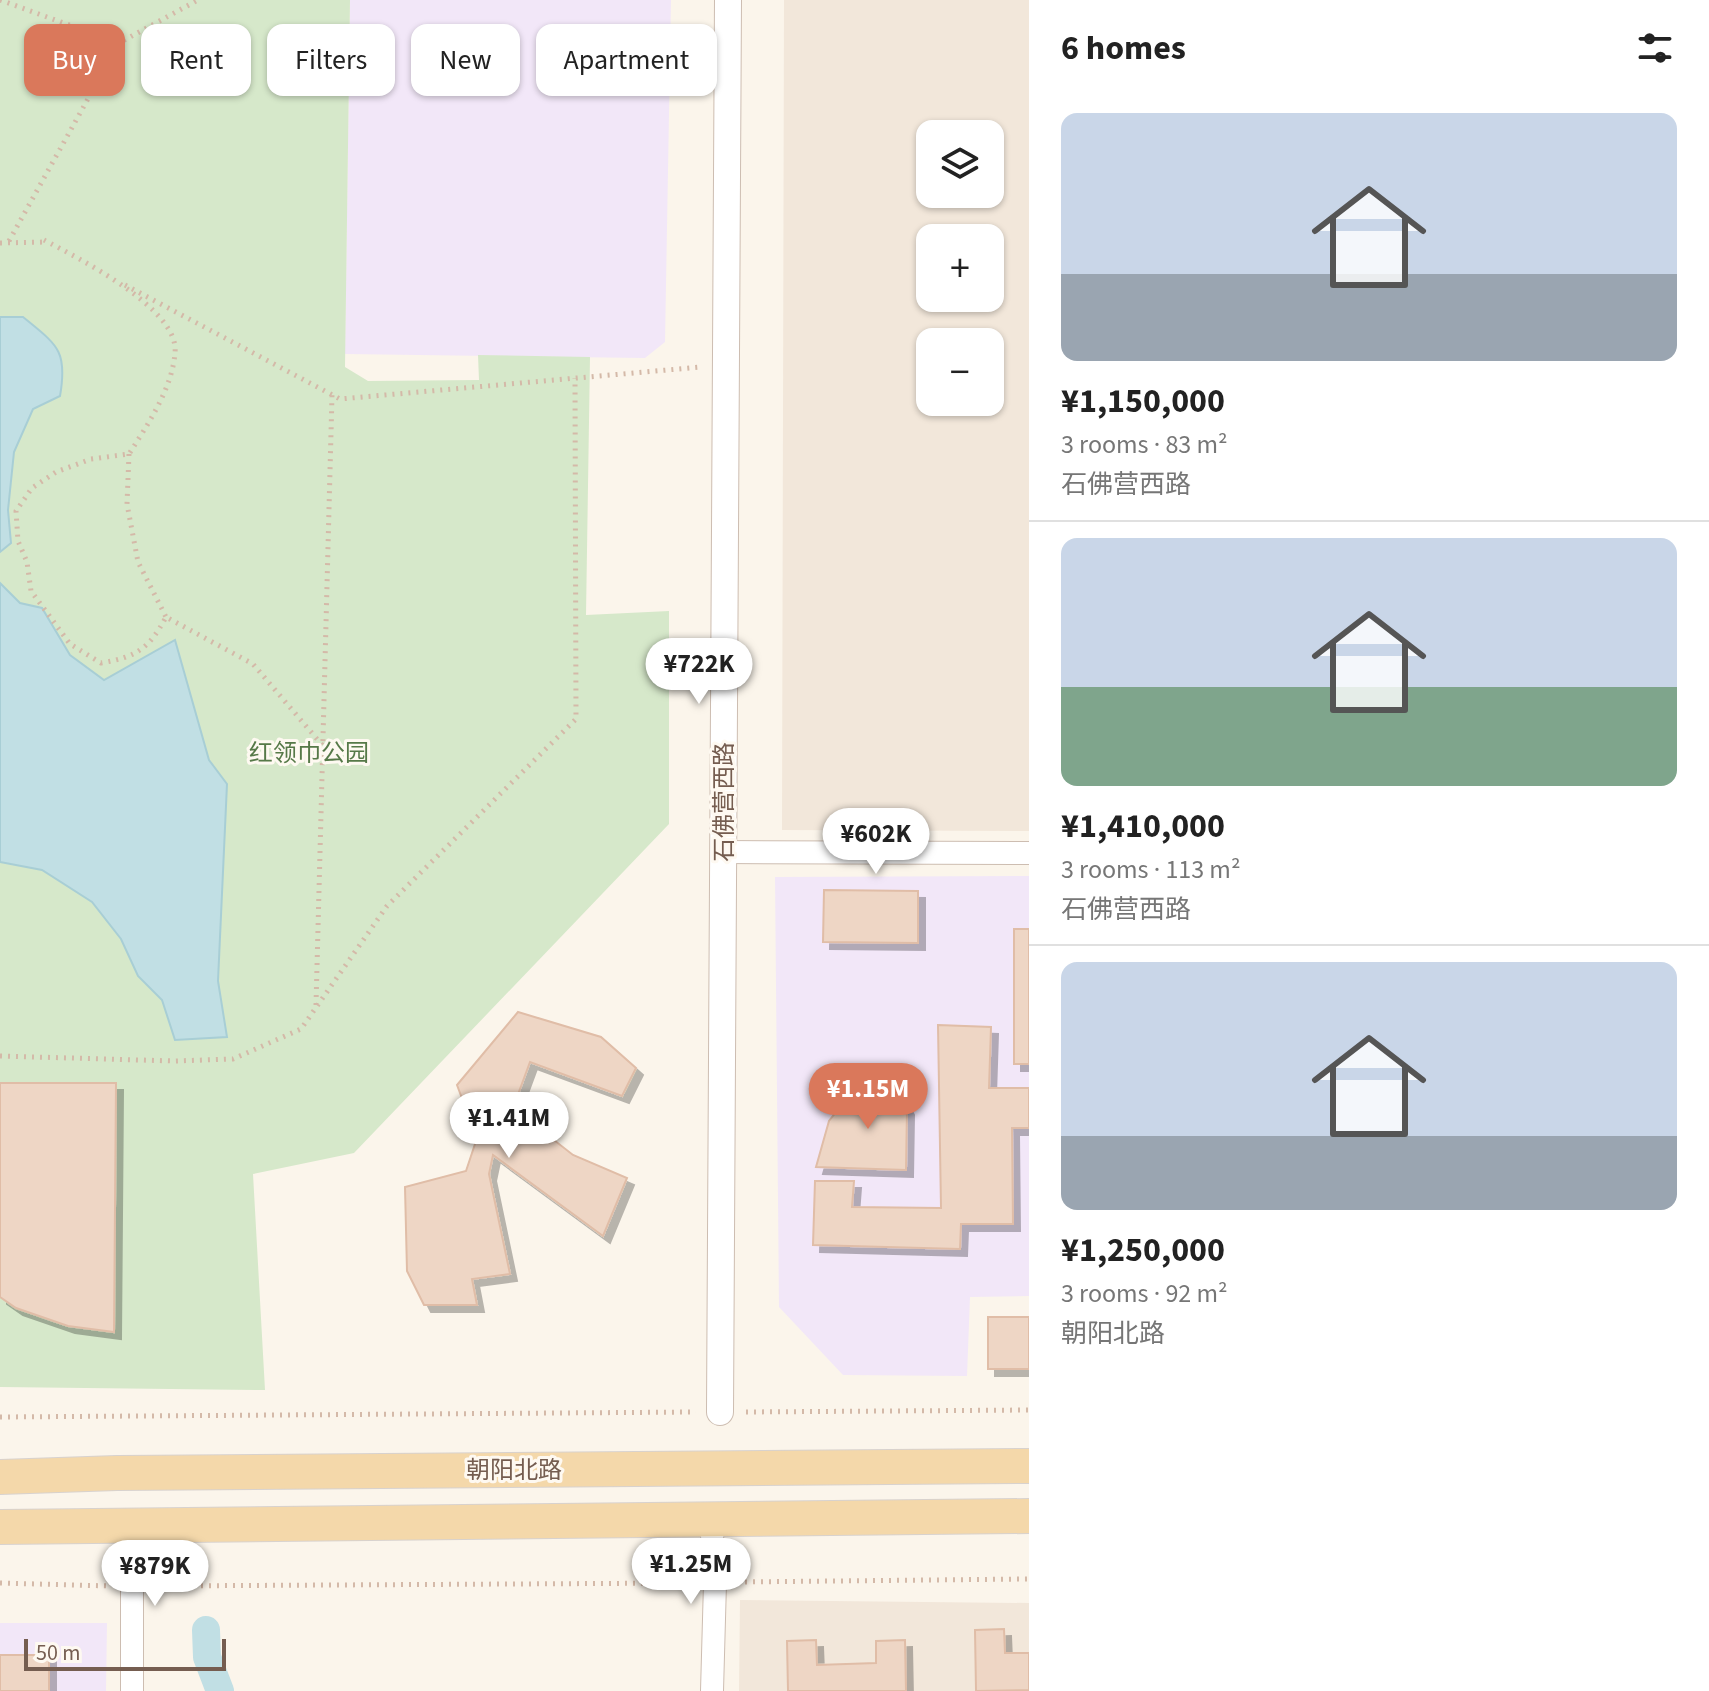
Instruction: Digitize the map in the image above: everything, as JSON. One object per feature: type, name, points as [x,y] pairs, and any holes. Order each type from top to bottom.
[{"type":"main road","name":"朝阳北路","points":[[0,1477],[133,1473],[1029,1466]]},
{"type":"main road","points":[[0,1527],[1029,1516]]},
{"type":"street","name":"石佛营西路","points":[[720,1412],[728,0]]},
{"type":"street","points":[[723,852],[1029,853]]},
{"type":"street","points":[[711,1519],[715,1583],[712,1691]]},
{"type":"street","points":[[132,1526],[132,1691]]},
{"type":"path","points":[[0,0],[66,24]]},
{"type":"path","points":[[125,40],[198,0]]},
{"type":"path","points":[[9,242],[90,96]]},
{"type":"path","points":[[0,243],[44,240],[340,399],[726,365]]},
{"type":"path","points":[[87,265],[147,304],[169,326],[176,350],[165,389],[129,454],[127,504],[138,562],[166,617],[253,664],[323,746]]},
{"type":"path","points":[[0,1056],[175,1061],[233,1059],[301,1029],[387,906],[576,719],[575,378]]},
{"type":"path","points":[[316,1008],[332,394]]},
{"type":"path","points":[[129,454],[91,459],[56,472],[32,488],[16,511],[18,541],[27,562],[31,591],[51,621],[70,644],[101,663],[129,658],[154,640],[166,617]]},
{"type":"path","points":[[0,1417],[1029,1410]]},
{"type":"path","points":[[0,1583],[132,1586],[1029,1579]]},
{"type":"shaded area","points":[[350,0],[671,0],[671,24],[536,24],[536,96],[669,96],[665,342],[645,358],[345,354],[349,96],[395,96],[395,24],[350,24]]},
{"type":"shaded area","points":[[784,0],[1029,0],[1029,831],[782,830]]},
{"type":"shaded area","points":[[1029,876],[1029,1296],[970,1297],[967,1376],[843,1375],[779,1307],[775,877]]},
{"type":"shaded area","points":[[740,1600],[1029,1603],[1029,1691],[739,1691]]},
{"type":"shaded area","points":[[0,1623],[107,1623],[106,1691],[0,1691]]},
{"type":"green space","name":"红领巾公园","points":[[0,0],[350,0],[350,24],[267,24],[267,96],[349,96],[345,367],[368,381],[479,380],[478,355],[590,357],[586,615],[669,611],[669,824],[354,1153],[253,1174],[265,1390],[0,1387]]},
{"type":"water","points":[[0,317],[23,317],[52,342],[61,358],[62,381],[60,396],[33,409],[14,452],[8,510],[11,543],[0,552]]},
{"type":"water","points":[[0,583],[20,603],[42,608],[70,655],[104,680],[175,640],[209,760],[227,784],[218,981],[227,1037],[175,1040],[162,1000],[138,976],[121,939],[92,902],[42,870],[0,862]]},
{"type":"building","points":[[824,890],[918,891],[918,943],[823,942]]},
{"type":"building","points":[[1014,929],[1029,929],[1029,1064],[1014,1064]]},
{"type":"building","points":[[518,1012],[601,1037],[636,1068],[622,1096],[530,1062],[513,1108],[573,1155],[627,1178],[603,1236],[493,1155],[489,1174],[510,1274],[472,1279],[477,1305],[424,1305],[407,1271],[405,1187],[466,1171],[477,1138],[457,1085]]},
{"type":"building","points":[[938,1025],[991,1027],[989,1088],[1029,1088],[1029,1128],[1012,1128],[1013,1224],[961,1224],[960,1249],[813,1245],[815,1181],[854,1181],[852,1207],[941,1208]]},
{"type":"building","points":[[892,1080],[907,1108],[906,1170],[816,1167],[829,1121],[848,1097],[875,1083]]},
{"type":"building","points":[[0,1083],[116,1083],[114,1332],[68,1326],[16,1308],[0,1297]]},
{"type":"building","points":[[988,1317],[1029,1317],[1029,1369],[988,1369]]},
{"type":"building","points":[[1004,1629],[1005,1653],[1029,1653],[1029,1690],[976,1691],[975,1630]]},
{"type":"building","points":[[816,1640],[817,1665],[876,1663],[876,1641],[905,1640],[906,1691],[788,1691],[787,1641]]},
{"type":"building","points":[[0,1655],[49,1655],[49,1691],[0,1691]]},
{"type":"waterway","points":[[206,1630],[207,1657],[220,1691]]}]
